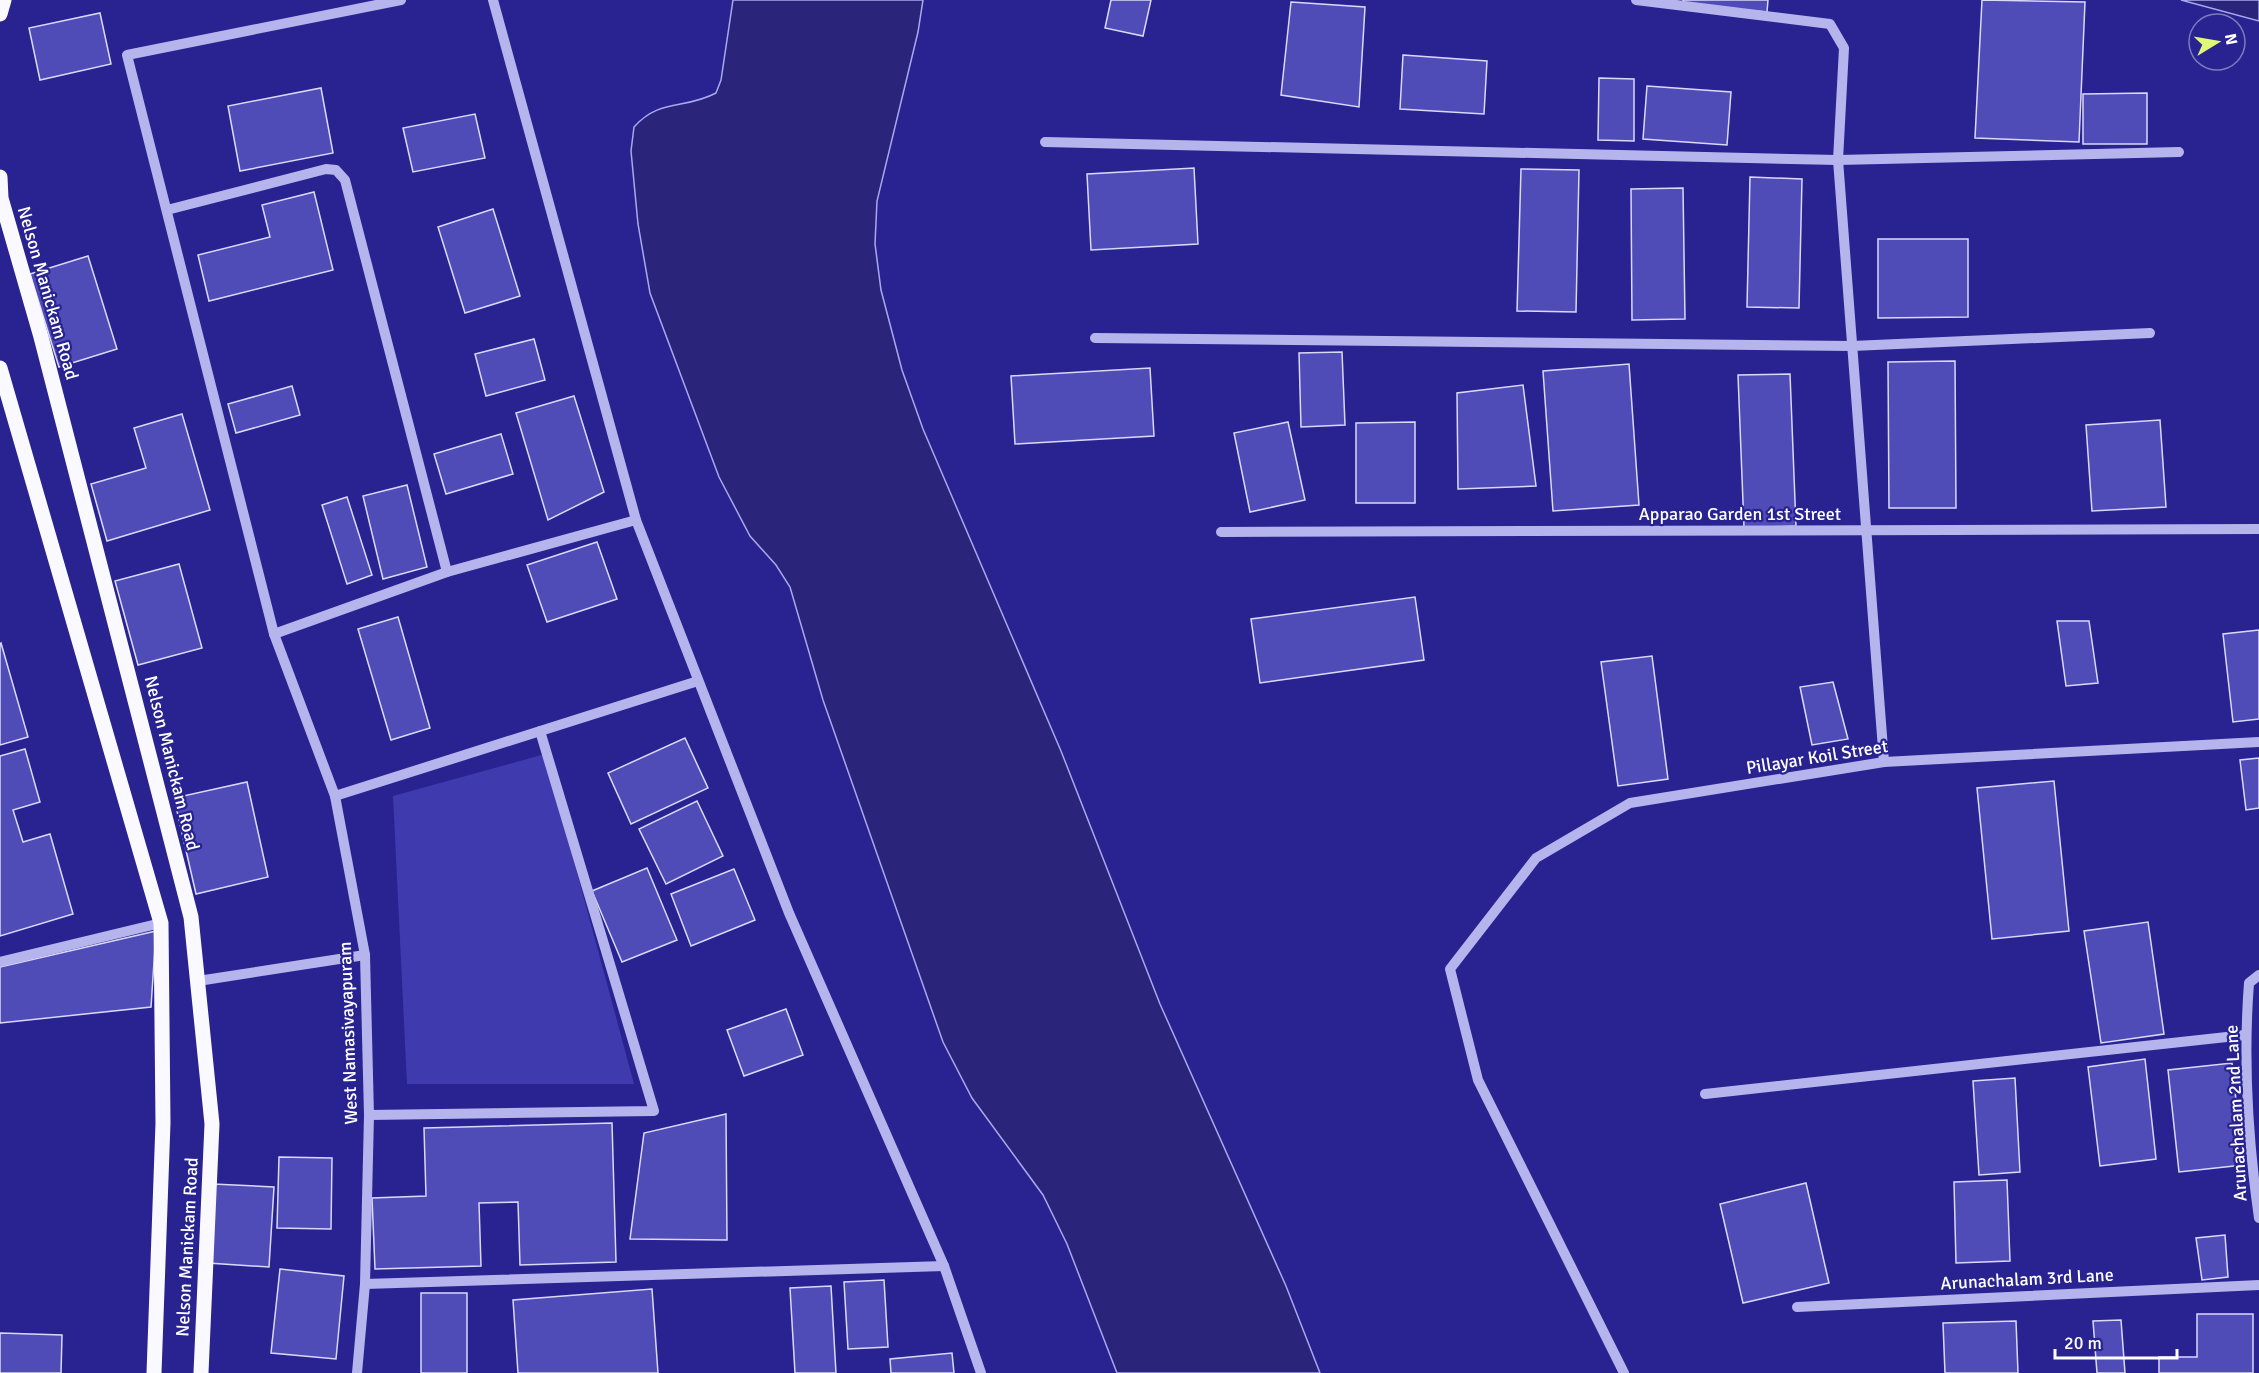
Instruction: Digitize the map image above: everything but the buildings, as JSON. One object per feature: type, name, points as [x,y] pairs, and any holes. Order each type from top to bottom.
[{"type":"main road","points":[[0,14],[4,0]]},
{"type":"main road","name":"Nelson Manickam Road","points":[[0,177],[1,198],[41,337],[191,917],[212,1124],[201,1373]]},
{"type":"main road","name":"Nelson Manickam Road","points":[[0,368],[161,922],[163,1123],[154,1373]]},
{"type":"street","name":"West Namasivayapuram","points":[[357,1373],[365,1284],[369,1115],[365,955],[335,796],[274,634],[127,55],[401,0]]},
{"type":"street","points":[[493,0],[636,520],[789,913],[944,1266],[981,1373]]},
{"type":"street","points":[[1636,0],[1830,24],[1844,48],[1838,160],[1884,762]]},
{"type":"street","points":[[1045,142],[1838,160],[2179,152]]},
{"type":"street","points":[[167,210],[326,169],[336,170],[345,180],[447,572]]},
{"type":"street","points":[[1095,338],[1852,346],[2150,333]]},
{"type":"street","points":[[274,634],[447,572],[636,520]]},
{"type":"street","name":"Apparao Garden 1st Street","points":[[1221,532],[2259,529]]},
{"type":"street","points":[[335,796],[698,681]]},
{"type":"street","points":[[369,1115],[654,1111],[540,731]]},
{"type":"street","name":"Pillayar Koil Street","points":[[1624,1373],[1478,1080],[1450,969],[1536,858],[1630,804],[1884,762],[2259,742]]},
{"type":"street","points":[[0,962],[161,922]]},
{"type":"street","points":[[198,981],[365,955]]},
{"type":"street","name":"Arunachalam 2nd Lane","points":[[2259,975],[2249,983],[2245,1035],[2259,1218]]},
{"type":"street","points":[[1705,1094],[2245,1035]]},
{"type":"street","points":[[365,1284],[944,1266]]},
{"type":"street","name":"Arunachalam 3rd Lane","points":[[1797,1306],[2259,1285]]},
{"type":"shaded area","points":[[733,0],[923,0],[918,32],[877,201],[875,244],[881,290],[902,370],[923,429],[1061,751],[1160,1004],[1286,1286],[1320,1373],[1117,1373],[1067,1244],[1043,1195],[972,1098],[943,1042],[823,700],[790,587],[776,565],[750,536],[719,477],[650,293],[638,224],[631,151],[634,127],[653,112],[716,93],[721,80]]},
{"type":"shaded area","points":[[2181,0],[2259,0],[2259,21],[2247,18],[2247,12],[2226,12]]},
{"type":"shaded area","points":[[545,754],[634,1084],[407,1084],[393,796]]}]
